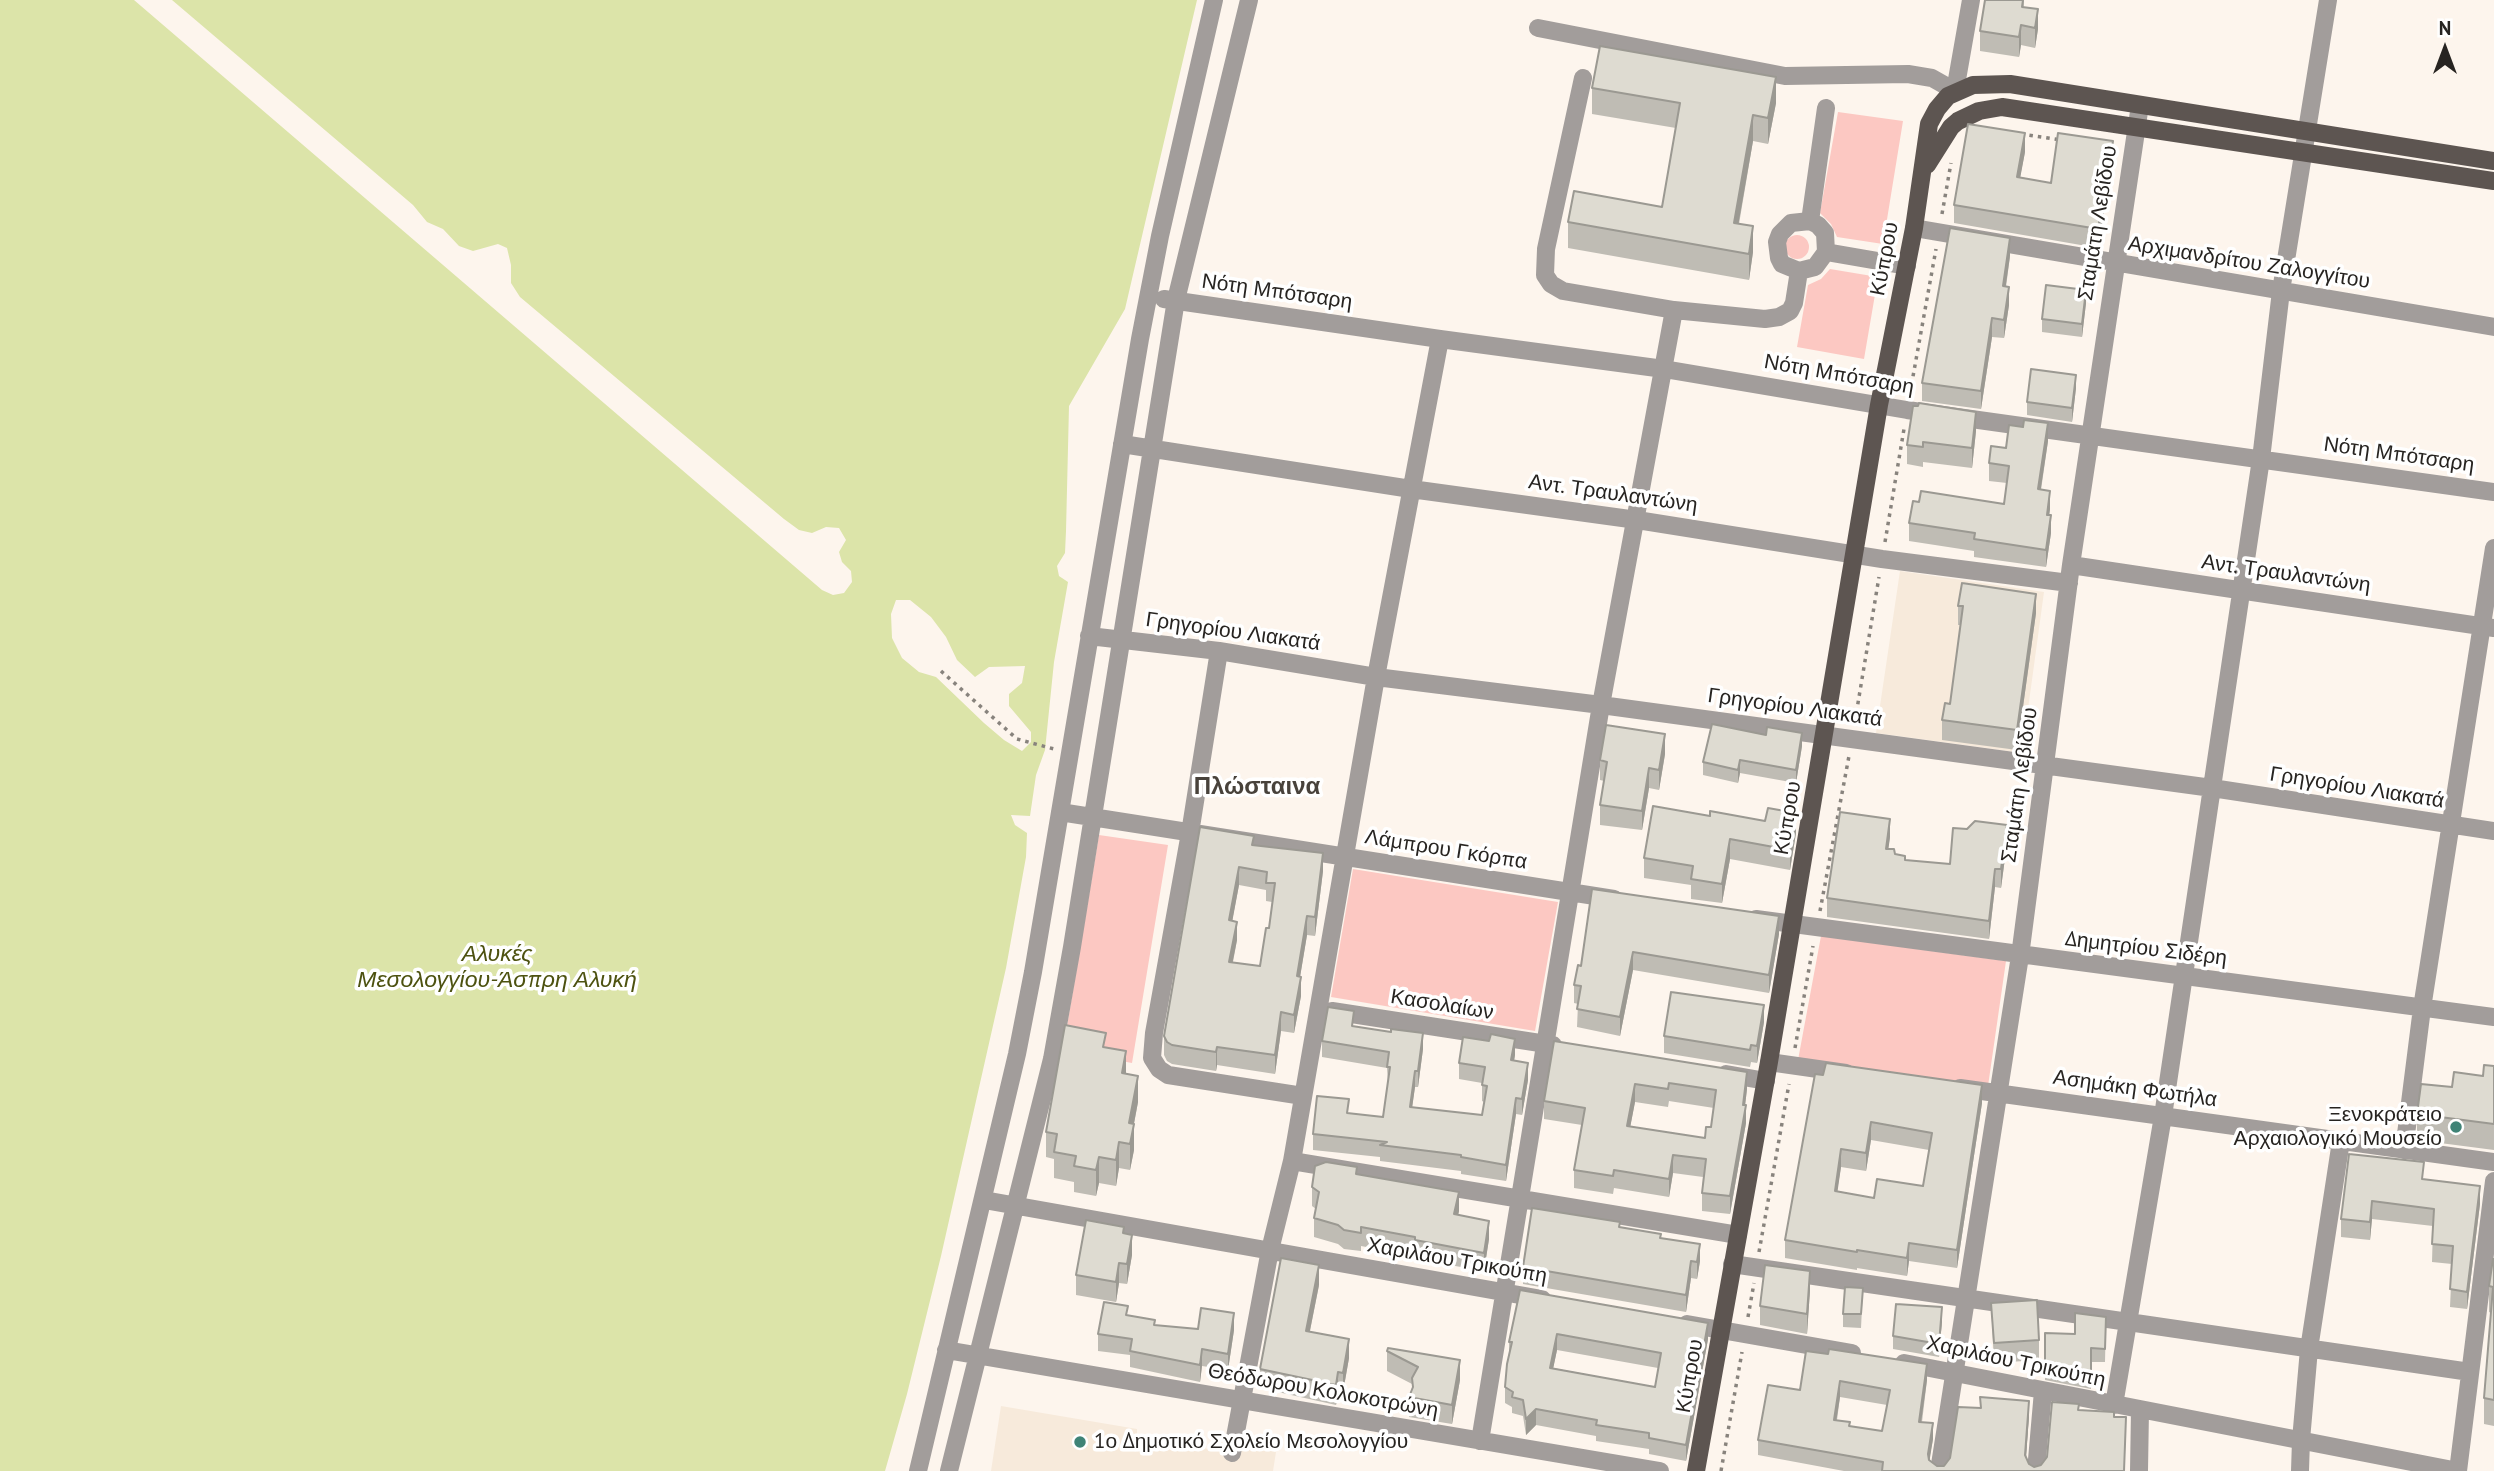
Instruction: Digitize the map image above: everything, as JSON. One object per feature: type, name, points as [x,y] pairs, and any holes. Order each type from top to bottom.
[{"type":"main road","points":[[1961,89],[1985,83],[2010,84],[2494,161]]},
{"type":"main road","name":"Κύπρου","points":[[1696,1471],[1826,736],[1879,405],[1914,229],[1932,117],[1942,103],[1961,89]]},
{"type":"main road","name":"Κύπρου","points":[[1923,172],[1951,127],[1964,117],[1979,111],[2015,108],[2136,127]]},
{"type":"main road","points":[[2136,127],[2494,181]]},
{"type":"street","points":[[918,1471],[984,1200],[1031,986],[1122,444],[1160,236],[1214,0]]},
{"type":"street","points":[[949,1471],[1052,1059],[1176,300],[1249,0]]},
{"type":"street","points":[[1538,28],[1784,76],[1908,74],[1933,78],[1961,89],[1971,0]]},
{"type":"street","points":[[2114,1405],[2163,1116],[2213,788],[2261,459],[2281,291],[2328,0]]},
{"type":"street","points":[[1583,78],[1546,249],[1545,275],[1551,284],[1563,290],[1674,310],[1749,319],[1779,317],[1790,311],[1794,303],[1799,271]]},
{"type":"street","name":"Σταμάτη Λεβίδου","points":[[1939,1471],[2020,956],[2089,436],[2140,105]]},
{"type":"street","points":[[1810,221],[1826,108]]},
{"type":"street","points":[[1810,221],[1825,233],[1826,252],[1815,267],[1799,271],[1782,264],[1777,242],[1780,234],[1791,223],[1810,221]]},
{"type":"street","name":"Αρχιμανδρίτου Ζαλογγίτου","points":[[1914,229],[2494,327]]},
{"type":"street","points":[[1826,252],[1907,266]]},
{"type":"street","name":"Νότη Μπότσαρη","points":[[1149,296],[1440,340],[1664,369],[1907,410],[2494,492]]},
{"type":"street","points":[[1480,1440],[1601,705],[1674,310]]},
{"type":"street","points":[[1231,1453],[1270,1250],[1292,1161],[1376,677],[1440,340]]},
{"type":"street","name":"Αντ. Τραυλαντώνη","points":[[1122,444],[1882,559],[2242,590],[2488,627]]},
{"type":"street","points":[[2404,1150],[2450,825],[2488,627],[2494,548]]},
{"type":"street","name":"Γρηγορίου Λιακατά","points":[[1089,636],[1219,650],[1376,677],[2213,788],[2494,831]]},
{"type":"street","points":[[1219,650],[1152,1058],[1159,1069],[1168,1075],[1303,1096]]},
{"type":"street","name":"Λάμπρου Γκόρπα","points":[[1060,812],[1627,901]]},
{"type":"street","points":[[1738,917],[1793,925]]},
{"type":"street","name":"Δημητρίου Σιδέρη","points":[[1793,925],[2494,1017]]},
{"type":"street","name":"Κασολαίων","points":[[1318,1009],[1570,1048]]},
{"type":"street","points":[[1769,1062],[1861,1075]]},
{"type":"street","points":[[1714,1072],[1766,1081]]},
{"type":"street","name":"Ασημάκη Φωτήλα","points":[[1944,1086],[2494,1162]]},
{"type":"street","points":[[2300,1471],[2309,1349],[2341,1141]]},
{"type":"street","points":[[1292,1161],[1738,1235]]},
{"type":"street","points":[[2458,1471],[2494,1181]]},
{"type":"street","name":"Χαριλάου Τρικούπη","points":[[984,1200],[1558,1301]]},
{"type":"street","points":[[1732,1264],[2470,1373]]},
{"type":"street","name":"Χαριλάου Τρικούπη","points":[[1667,1321],[1954,1371],[2043,1391],[2458,1471]]},
{"type":"street","name":"Θεόδωρου Κολοκοτρώνη","points":[[946,1350],[1660,1471]]},
{"type":"street","points":[[2036,1471],[2043,1391]]},
{"type":"street","points":[[2139,1471],[2140,1410]]},
{"type":"path","points":[[2014,133],[2064,140]]},
{"type":"path","points":[[1792,1065],[1852,739],[1952,159]]},
{"type":"path","points":[[941,671],[1017,739],[1050,748]]},
{"type":"shaded area","points":[[1838,112],[1903,121],[1883,244],[1837,237],[1831,224],[1820,213]]},
{"type":"shaded area","points":[[1797,235],[1808,242],[1809,247],[1802,258],[1797,259],[1786,252],[1785,247],[1792,236]]},
{"type":"shaded area","points":[[1830,269],[1878,277],[1864,359],[1797,347],[1808,285],[1821,279]]},
{"type":"shaded area","points":[[1900,571],[2044,592],[2022,753],[1876,733]]},
{"type":"shaded area","points":[[1099,835],[1168,845],[1132,1063],[1063,1050]]},
{"type":"shaded area","points":[[1353,869],[1558,902],[1535,1031],[1331,997]]},
{"type":"shaded area","points":[[1821,936],[2006,961],[1988,1086],[1798,1060]]},
{"type":"shaded area","name":"1ο Δημοτικό Σχολείο Μεσολογγίου","points":[[1001,1406],[1137,1429],[1137,1438],[1241,1454],[1242,1446],[1276,1452],[1273,1471],[991,1471]]},
{"type":"water","name":"Αλυκές Μεσολογγίου-Άσπρη Αλυκή","points":[[0,0],[134,0],[822,590],[833,595],[844,593],[852,582],[851,571],[842,562],[839,552],[846,540],[839,528],[826,527],[812,533],[799,530],[784,519],[520,297],[511,283],[507,248],[498,244],[473,251],[459,246],[443,229],[427,222],[413,205],[172,0],[1197,0],[1125,309],[1069,406],[1065,553],[1057,566],[1059,576],[1068,582],[1054,662],[1045,750],[1036,775],[1030,816],[1011,815],[1015,825],[1027,833],[1026,857],[1006,968],[941,1256],[885,1471],[0,1471]],"holes":[[[896,600],[910,600],[931,617],[946,637],[957,660],[975,677],[989,667],[1025,666],[1022,683],[1009,694],[1009,706],[1031,732],[1031,742],[1022,751],[984,723],[936,677],[919,672],[902,658],[892,638],[891,614]]]},
{"type":"building","points":[[1985,0],[2023,0],[2022,7],[2038,9],[2035,28],[2021,25],[2019,37],[1980,31]]},
{"type":"building","points":[[1600,46],[1776,77],[1768,118],[1753,115],[1734,223],[1753,226],[1749,254],[1568,222],[1574,191],[1662,207],[1680,103],[1592,88]]},
{"type":"building","points":[[1968,124],[2025,133],[2017,177],[2051,183],[2058,133],[2113,141],[2098,229],[1954,205]]},
{"type":"building","points":[[1950,228],[2010,238],[2003,286],[2009,287],[2004,320],[1992,318],[1981,391],[1922,383]]},
{"type":"building","points":[[2046,285],[2086,290],[2082,324],[2042,319]]},
{"type":"building","points":[[2031,369],[2076,375],[2072,408],[2027,402]]},
{"type":"building","points":[[1919,403],[1976,412],[1972,448],[1923,442],[1923,447],[1907,445],[1913,406],[1918,406]]},
{"type":"building","points":[[2024,420],[2048,423],[2038,489],[2050,491],[2047,515],[2051,515],[2046,550],[1974,539],[1975,533],[1909,523],[1913,501],[1919,502],[1921,491],[2004,504],[2009,466],[1989,463],[1991,446],[2006,448],[2009,425],[2023,427]]},
{"type":"building","points":[[1962,583],[2036,594],[2017,730],[1942,720],[1945,703],[1950,704],[1963,606],[1958,606]]},
{"type":"building","points":[[1712,724],[1766,735],[1767,727],[1802,733],[1796,770],[1740,760],[1738,770],[1703,762]]},
{"type":"building","points":[[1606,725],[1665,734],[1659,770],[1649,768],[1642,811],[1600,805],[1607,762],[1600,760]]},
{"type":"building","points":[[1653,806],[1710,816],[1710,811],[1765,821],[1768,808],[1796,813],[1790,850],[1730,839],[1722,884],[1691,879],[1693,866],[1644,858]]},
{"type":"building","points":[[1840,812],[1890,819],[1886,849],[1894,849],[1895,854],[1905,856],[1905,860],[1950,864],[1953,828],[1967,829],[1975,821],[2007,825],[2001,869],[1995,869],[1989,921],[1827,898]]},
{"type":"building","points":[[1200,827],[1254,836],[1252,845],[1323,853],[1315,917],[1307,916],[1297,976],[1301,977],[1294,1015],[1281,1012],[1275,1055],[1217,1047],[1216,1052],[1172,1045],[1164,1036]],"holes":[[[1239,867],[1267,872],[1266,883],[1275,883],[1260,966],[1229,962],[1237,922],[1229,920]]]},
{"type":"building","points":[[1592,889],[1779,916],[1769,975],[1633,952],[1620,1017],[1577,1009],[1581,986],[1574,985],[1578,965],[1581,966]]},
{"type":"building","points":[[1671,992],[1764,1005],[1757,1046],[1751,1045],[1750,1050],[1664,1036]]},
{"type":"building","points":[[1328,1007],[1354,1011],[1352,1026],[1391,1032],[1391,1029],[1423,1033],[1410,1107],[1482,1115],[1487,1086],[1482,1085],[1485,1067],[1459,1063],[1463,1037],[1489,1041],[1491,1034],[1515,1039],[1511,1060],[1528,1063],[1522,1099],[1516,1098],[1506,1165],[1461,1155],[1380,1145],[1387,1142],[1313,1134],[1317,1096],[1349,1099],[1347,1113],[1383,1117],[1390,1067],[1387,1067],[1389,1052],[1322,1041]]},
{"type":"building","points":[[1065,1025],[1106,1033],[1103,1047],[1126,1051],[1122,1073],[1138,1076],[1129,1123],[1134,1124],[1130,1144],[1119,1142],[1116,1160],[1099,1157],[1096,1170],[1074,1166],[1076,1156],[1054,1152],[1057,1134],[1046,1132]]},
{"type":"building","points":[[1554,1041],[1747,1072],[1743,1105],[1746,1105],[1730,1196],[1702,1193],[1706,1159],[1673,1155],[1669,1179],[1614,1170],[1613,1176],[1574,1170],[1585,1108],[1544,1101]],"holes":[[[1669,1083],[1716,1090],[1711,1127],[1706,1127],[1705,1138],[1627,1126],[1635,1084],[1668,1089]]]},
{"type":"building","points":[[1826,1063],[1982,1085],[1957,1250],[1909,1243],[1907,1258],[1785,1240],[1815,1074],[1823,1075]],"holes":[[[1871,1122],[1932,1133],[1923,1186],[1877,1179],[1874,1198],[1835,1191],[1841,1149],[1866,1153]]]},
{"type":"building","points":[[2484,1065],[2494,1066],[2494,1124],[2417,1114],[2421,1084],[2452,1087],[2454,1072],[2483,1076]]},
{"type":"building","points":[[2349,1154],[2424,1162],[2422,1179],[2480,1186],[2467,1292],[2450,1289],[2453,1246],[2432,1244],[2434,1209],[2372,1201],[2370,1222],[2341,1219]]},
{"type":"building","points":[[1326,1162],[1357,1167],[1356,1174],[1459,1192],[1454,1214],[1489,1221],[1484,1253],[1361,1227],[1361,1233],[1344,1230],[1338,1225],[1314,1218],[1319,1192],[1312,1187],[1315,1166]]},
{"type":"building","points":[[1532,1208],[1620,1222],[1619,1227],[1661,1234],[1660,1238],[1700,1244],[1697,1262],[1691,1261],[1686,1295],[1523,1267]]},
{"type":"building","points":[[1086,1220],[1124,1227],[1123,1233],[1132,1235],[1127,1264],[1119,1263],[1116,1282],[1076,1275]]},
{"type":"building","points":[[1281,1258],[1319,1265],[1306,1331],[1349,1339],[1343,1373],[1338,1372],[1336,1385],[1260,1369]]},
{"type":"building","points":[[2493,1259],[2494,1400],[2484,1398],[2493,1287],[2489,1286]]},
{"type":"building","points":[[1765,1265],[1810,1271],[1807,1314],[1760,1306]]},
{"type":"building","points":[[1845,1287],[1863,1288],[1861,1314],[1843,1314]]},
{"type":"building","points":[[1520,1290],[1708,1323],[1686,1445],[1649,1438],[1649,1433],[1596,1425],[1597,1420],[1536,1409],[1526,1419],[1523,1400],[1512,1397],[1513,1392],[1505,1387],[1512,1342],[1509,1342]],"holes":[[[1557,1334],[1661,1353],[1655,1387],[1550,1368]]]},
{"type":"building","points":[[2037,1300],[2039,1340],[1994,1343],[1991,1303]]},
{"type":"building","points":[[1104,1302],[1128,1306],[1126,1315],[1155,1320],[1154,1325],[1198,1329],[1201,1308],[1234,1313],[1228,1354],[1202,1349],[1200,1365],[1130,1351],[1132,1339],[1098,1334]]},
{"type":"building","points":[[1896,1304],[1942,1307],[1939,1344],[1893,1336]]},
{"type":"building","points":[[2075,1313],[2106,1317],[2105,1349],[2091,1348],[2091,1375],[2045,1367],[2045,1333],[2075,1334]]},
{"type":"building","points":[[1388,1348],[1460,1360],[1452,1405],[1409,1397],[1413,1387],[1412,1378],[1418,1367],[1387,1351]]},
{"type":"building","points":[[1829,1349],[1927,1364],[1919,1422],[1933,1423],[1928,1454],[1929,1460],[1937,1466],[1944,1466],[1950,1458],[1958,1407],[1981,1408],[1980,1397],[2029,1401],[2025,1455],[2029,1464],[2034,1467],[2041,1465],[2047,1457],[2052,1402],[2079,1404],[2078,1410],[2114,1412],[2114,1417],[2126,1417],[2124,1471],[1882,1471],[1883,1462],[1758,1440],[1768,1385],[1800,1390],[1806,1351],[1828,1354]],"holes":[[[1840,1381],[1890,1390],[1882,1431],[1849,1426],[1850,1422],[1834,1420]]]},
{"type":"place","name":"Ξενοκράτειο Αρχαιολογικό Μουσείο","points":[[2456,1127]]},
{"type":"place","name":"1ο Δημοτικό Σχολείο Μεσολογγίου","points":[[1080,1442]]},
{"type":"district","name":"Πλώσταινα","points":[[1257,787]]}]
